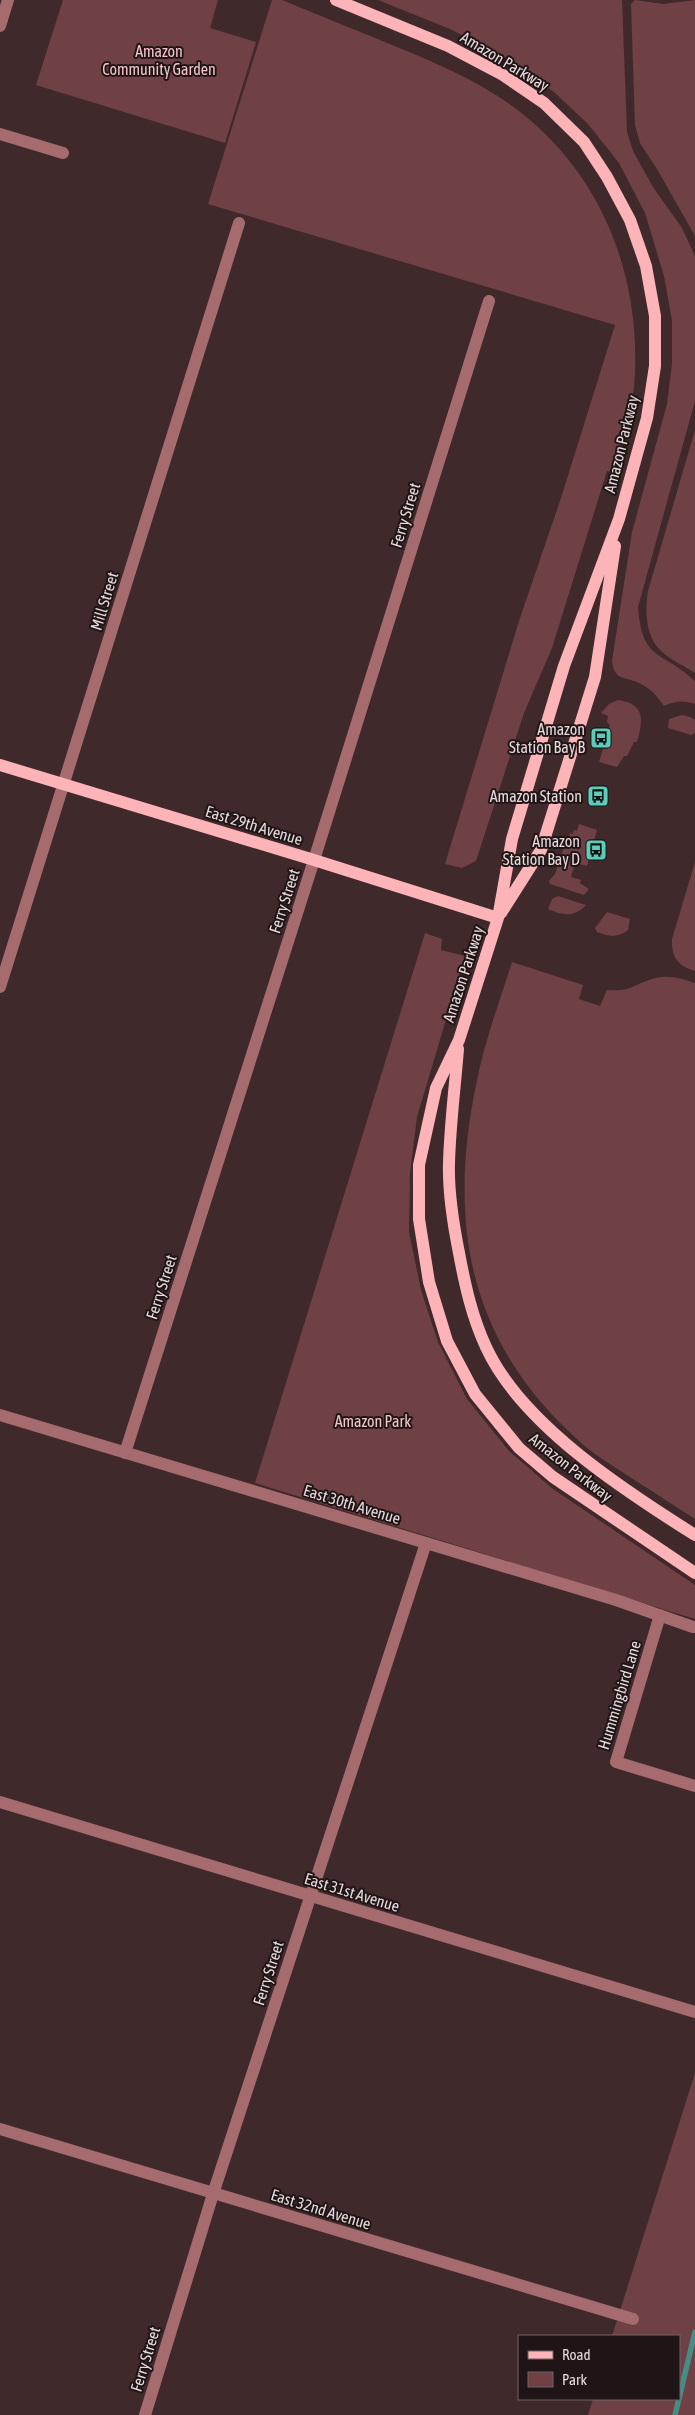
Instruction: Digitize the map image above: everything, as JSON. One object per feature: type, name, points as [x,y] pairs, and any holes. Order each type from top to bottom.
[{"type":"main road","name":"Amazon Parkway","points":[[336,0],[448,46],[503,75],[544,103],[584,142],[607,177],[634,229],[646,266],[655,316],[655,366],[647,418],[619,519],[564,666],[512,839],[498,918],[459,1040],[436,1088],[419,1166],[419,1219],[429,1282],[447,1340],[475,1394],[519,1448],[553,1477],[695,1574]]},
{"type":"main road","name":"Amazon Parkway","points":[[498,918],[541,850],[595,677],[619,519]]},
{"type":"main road","name":"East 29th Avenue","points":[[0,765],[498,918]]},
{"type":"main road","name":"Amazon Parkway","points":[[459,1040],[449,1162],[450,1197],[463,1277],[474,1316],[487,1348],[502,1374],[525,1404],[560,1440],[695,1535]]},
{"type":"street","points":[[0,26],[8,0]]},
{"type":"street","points":[[0,134],[63,153]]},
{"type":"street","name":"Mill Street","points":[[0,987],[239,224]]},
{"type":"street","name":"Ferry Street","points":[[125,1453],[314,860],[489,301]]},
{"type":"street","name":"East 30th Avenue","points":[[0,1415],[616,1600],[693,1627]]},
{"type":"street","name":"Ferry Street","points":[[145,2415],[213,2194],[426,1543]]},
{"type":"street","name":"Hummingbird Lane","points":[[660,1616],[616,1762],[695,1786]]},
{"type":"street","name":"East 31st Avenue","points":[[0,1802],[695,2012]]},
{"type":"street","name":"East 32nd Avenue","points":[[0,2129],[633,2319]]},
{"type":"green space","name":"Amazon Community Garden","points":[[63,0],[218,0],[210,28],[256,42],[225,143],[36,85]]},
{"type":"green space","points":[[272,0],[282,0],[443,67],[473,81],[515,108],[544,133],[570,161],[591,192],[608,225],[621,260],[630,296],[634,334],[635,372],[633,397],[615,472],[607,471],[552,648],[524,713],[476,861],[462,868],[445,864],[519,621],[561,498],[615,325],[208,204]]},
{"type":"green space","points":[[378,0],[622,0],[627,132],[633,151],[653,187],[682,228],[695,256],[695,401],[638,607],[640,625],[649,646],[695,681],[695,704],[680,702],[664,706],[645,686],[618,675],[613,668],[612,661],[632,532],[667,404],[672,364],[672,321],[664,276],[645,213],[619,163],[588,124],[554,92],[511,60],[450,29]]},
{"type":"green space","points":[[635,0],[663,4],[695,0],[695,236],[640,143],[635,125],[631,4]]},
{"type":"green space","points":[[695,430],[695,673],[669,657],[656,645],[647,623],[647,607],[648,591]]},
{"type":"green space","points":[[618,700],[634,705],[638,710],[641,721],[637,742],[634,742],[627,756],[624,756],[617,767],[599,762],[610,725],[607,722],[608,716],[601,713],[609,704]]},
{"type":"green space","points":[[682,715],[695,720],[695,733],[691,735],[668,728],[669,719]]},
{"type":"green space","points":[[579,824],[597,830],[587,866],[575,863],[571,877],[581,880],[580,883],[589,889],[584,895],[550,884],[549,881],[555,874],[567,837],[569,837],[570,833],[573,834],[574,830],[577,831]]},
{"type":"green space","points":[[695,862],[695,971],[684,966],[674,956],[672,939]]},
{"type":"green space","points":[[558,896],[586,905],[573,914],[558,913],[548,909],[552,899]]},
{"type":"green space","points":[[607,912],[630,919],[628,930],[613,936],[597,932],[595,928]]},
{"type":"green space","name":"Amazon Park","points":[[425,933],[442,939],[441,950],[465,956],[417,1117],[410,1174],[409,1232],[421,1290],[438,1342],[467,1399],[509,1451],[553,1489],[695,1585],[695,1619],[255,1483]]},
{"type":"green space","points":[[512,962],[583,985],[579,999],[600,1006],[607,990],[627,989],[645,981],[663,977],[674,977],[695,983],[695,1519],[591,1451],[548,1410],[517,1370],[493,1329],[477,1284],[468,1238],[465,1190],[467,1138],[483,1054]]},
{"type":"green space","points":[[695,2073],[695,2415],[588,2415],[593,2400],[680,2400],[680,2335],[612,2335]]},
{"type":"waterway","points":[[680,2394],[695,2332]]},
{"type":"waterway","points":[[675,2415],[679,2400]]},
{"type":"place","name":"Amazon Station Bay B","points":[[601,738]]},
{"type":"place","name":"Amazon Station","points":[[598,796]]},
{"type":"place","name":"Amazon Station Bay D","points":[[596,850]]}]
